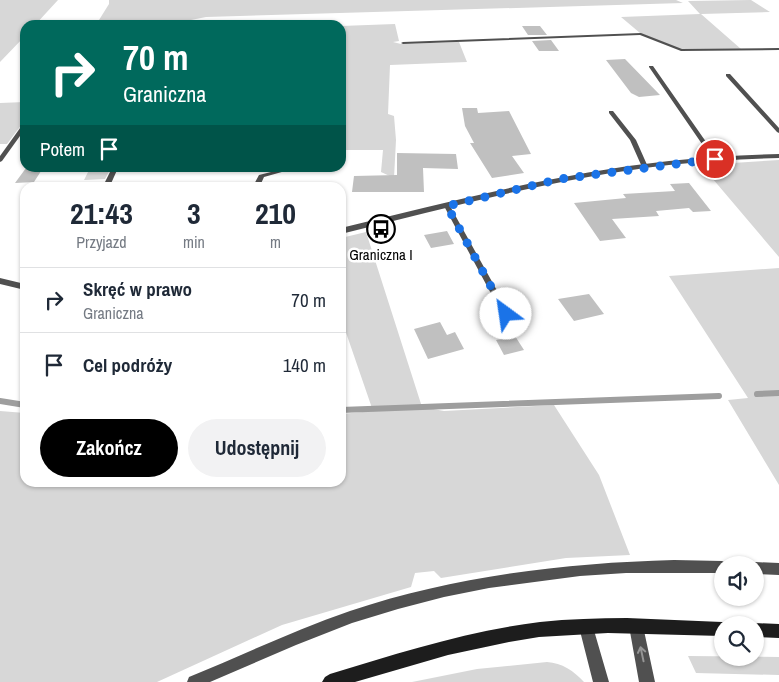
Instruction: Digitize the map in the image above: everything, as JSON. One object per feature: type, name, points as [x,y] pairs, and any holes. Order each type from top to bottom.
[{"type":"main road","points":[[330,682],[470,643],[510,634],[586,627],[636,626],[714,629]]},
{"type":"main road","points":[[764,630],[779,631]]},
{"type":"street","points":[[346,230],[560,179],[715,159],[779,156]]},
{"type":"street","points":[[0,282],[20,286]]},
{"type":"street","points":[[636,626],[648,682]]},
{"type":"street","points":[[586,627],[601,682]]},
{"type":"lane","points":[[403,43],[641,34],[681,50],[779,48]]},
{"type":"lane","points":[[651,67],[715,159]]},
{"type":"lane","points":[[728,75],[779,131]]},
{"type":"lane","points":[[611,112],[633,140],[645,167]]},
{"type":"lane","points":[[0,160],[20,132]]},
{"type":"lane","points":[[258,182],[261,176],[277,172]]},
{"type":"lane","points":[[447,206],[506,314]]},
{"type":"lane","points":[[194,682],[351,618],[417,597],[480,583],[523,575],[587,569],[714,567]]},
{"type":"lane","points":[[764,568],[779,569]]},
{"type":"shaded area","points":[[0,0],[58,0],[40,20],[20,20],[20,41],[0,62]]},
{"type":"shaded area","points":[[109,0],[676,0],[683,3],[206,17],[191,20],[99,20],[109,4]]},
{"type":"shaded area","points":[[751,0],[770,12],[701,14],[741,49],[679,49],[640,33],[621,17],[700,14],[688,1]]},
{"type":"shaded area","points":[[395,24],[399,41],[393,42],[401,44],[459,42],[467,62],[390,65],[388,114],[394,116],[396,140],[394,178],[381,172],[383,150],[346,150],[346,26]]},
{"type":"shaded area","points":[[20,102],[20,127],[7,144],[0,144],[0,103]]},
{"type":"shaded area","points":[[779,160],[779,257],[701,165]]},
{"type":"shaded area","points":[[88,172],[109,172],[105,179],[84,180]]},
{"type":"shaded area","points":[[366,232],[422,407],[444,411],[554,405],[599,475],[630,555],[566,558],[441,578],[434,571],[415,573],[411,587],[282,625],[157,682],[0,682],[0,411],[20,413],[20,487],[346,487],[346,414],[373,411],[346,333],[346,237]]},
{"type":"shaded area","points":[[779,268],[779,485],[728,400],[748,398],[669,276]]},
{"type":"shaded area","points":[[688,656],[714,656],[714,666],[764,666],[764,657],[779,657],[779,675],[696,673]]},
{"type":"shaded area","points":[[547,662],[567,668],[584,682],[412,682],[477,669]]},
{"type":"building","points":[[522,26],[540,26],[547,35],[528,35]]},
{"type":"building","points":[[551,40],[559,51],[539,51],[532,41]]},
{"type":"building","points":[[625,59],[660,95],[639,97],[631,93],[606,60]]},
{"type":"building","points":[[462,108],[477,108],[478,113],[509,111],[531,154],[512,156],[524,173],[492,178],[470,143],[474,143],[465,126]]},
{"type":"building","points":[[397,153],[456,154],[458,169],[423,168],[424,192],[352,192],[354,176],[397,175]]},
{"type":"building","points":[[23,172],[40,172],[34,182],[15,183]]},
{"type":"building","points":[[689,183],[711,211],[693,212],[689,208],[656,211],[659,216],[612,219],[626,238],[600,241],[574,203],[626,198],[623,194],[675,191],[670,184]]},
{"type":"building","points":[[447,231],[454,244],[431,248],[424,235]]},
{"type":"building","points":[[589,294],[604,314],[574,321],[558,299]]},
{"type":"building","points":[[440,322],[447,335],[455,332],[464,349],[428,359],[414,329]]},
{"type":"building","points":[[515,336],[524,350],[504,355],[496,340]]},
{"type":"waterway","points":[[757,394],[779,393]]},
{"type":"waterway","points":[[346,410],[719,396]]},
{"type":"waterway","points":[[0,401],[20,404]]},
{"type":"place","name":"Graniczna I","points":[[381,229]]},
{"type":"route","points":[[506,314],[447,206],[560,179],[715,159]]}]
